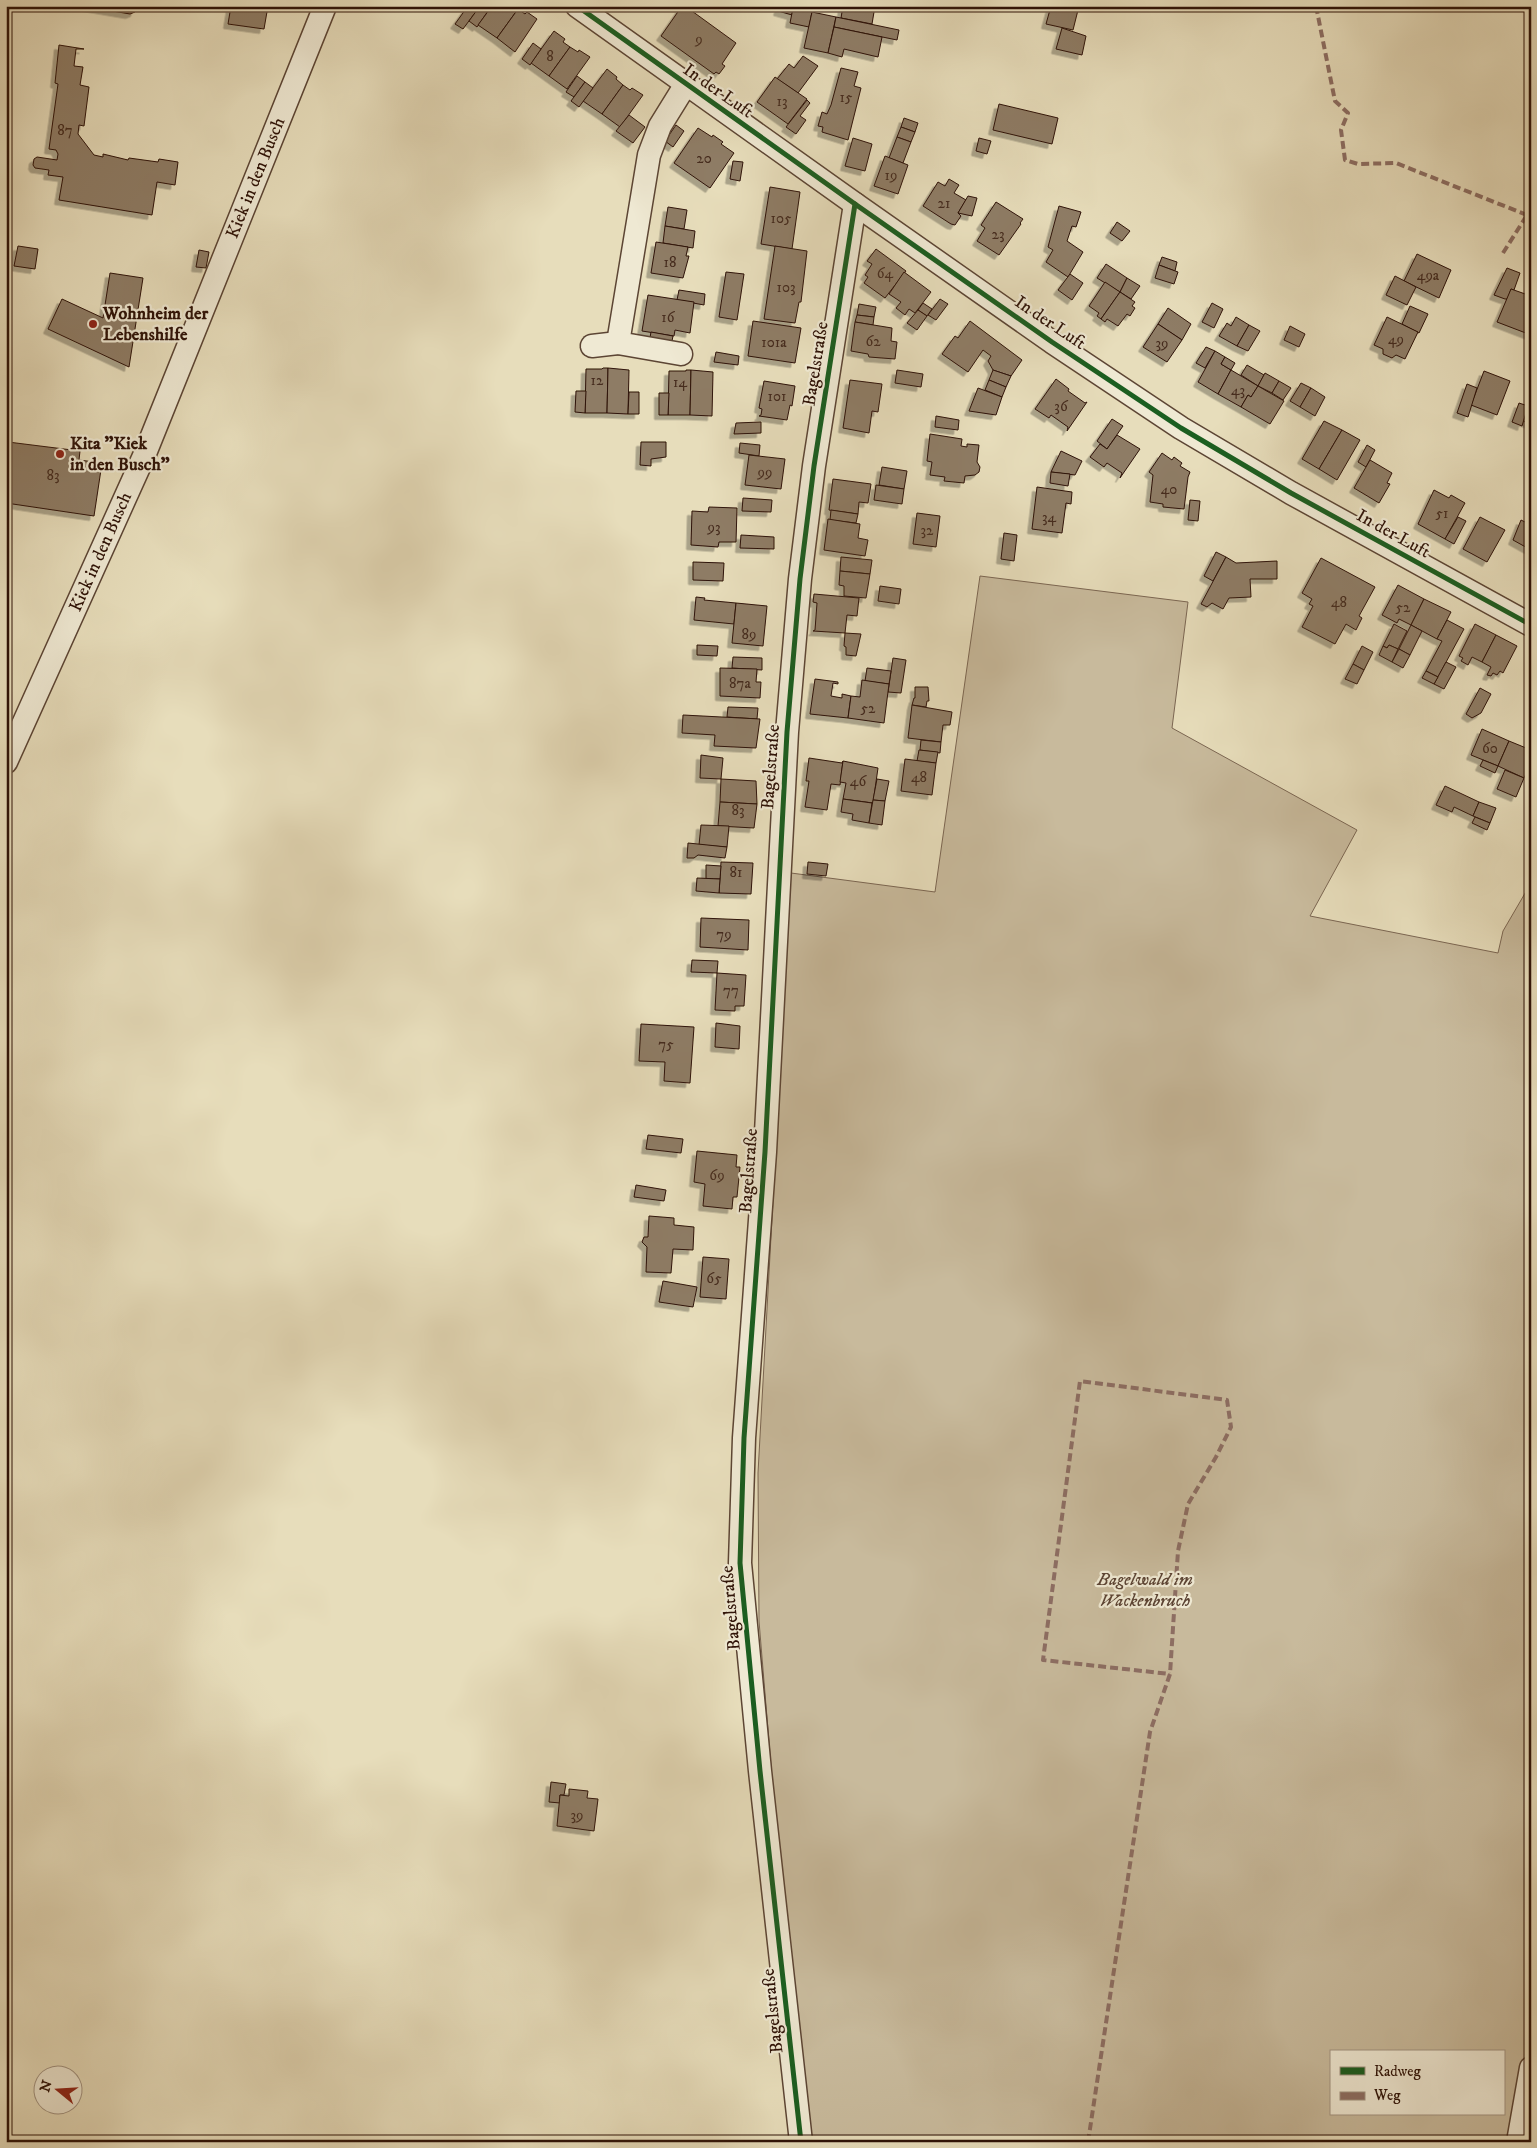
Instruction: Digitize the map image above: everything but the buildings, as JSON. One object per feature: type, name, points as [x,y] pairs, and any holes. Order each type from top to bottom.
[{"type":"street","name":"Kiek in den Busch","points":[[6,762],[144,456],[325,6]]},
{"type":"street","name":"In der Luft","points":[[577,6],[854,204],[1052,342],[1181,428],[1291,493],[1531,625]]},
{"type":"street","name":"In der Luft","points":[[618,343],[649,155],[660,126],[686,84]]},
{"type":"street","name":"Bagelstraße","points":[[801,2142],[761,1780],[740,1563],[744,1438],[765,1152],[787,732],[799,588],[814,466],[854,204]]},
{"type":"street","points":[[592,346],[618,343],[681,354]]},
{"type":"street","points":[[1518,2142],[1531,2068]]},
{"type":"green space","name":"Bagelwald im Wackenbruch","points":[[980,576],[1188,602],[1172,728],[1357,830],[1310,916],[1498,953],[1503,931],[1531,883],[1531,2047],[1513,2142],[812,2142],[772,1778],[759,1621],[758,1473],[791,873],[935,892]]},
{"type":"marked path","points":[[1316,6],[1335,101],[1348,113],[1341,130],[1345,160],[1358,164],[1396,163],[1527,215]]},
{"type":"marked path","points":[[1503,253],[1527,215],[1531,214]]},
{"type":"marked path","points":[[1088,2142],[1150,1732],[1170,1674],[1178,1551],[1188,1504],[1216,1457],[1231,1427],[1227,1400],[1080,1381],[1043,1660],[1170,1674]]},
{"type":"cycle path","points":[[577,6],[1052,342],[1181,428],[1291,493],[1531,625]]},
{"type":"cycle path","points":[[801,2142],[760,1771],[740,1563],[744,1438],[765,1152],[787,732],[800,579],[814,466],[855,204]]},
{"type":"place","name":"Wohnheim der Lebenshilfe","points":[[93,324]]},
{"type":"place","name":"Kita \"Kiek in den Busch\"","points":[[60,454]]}]
